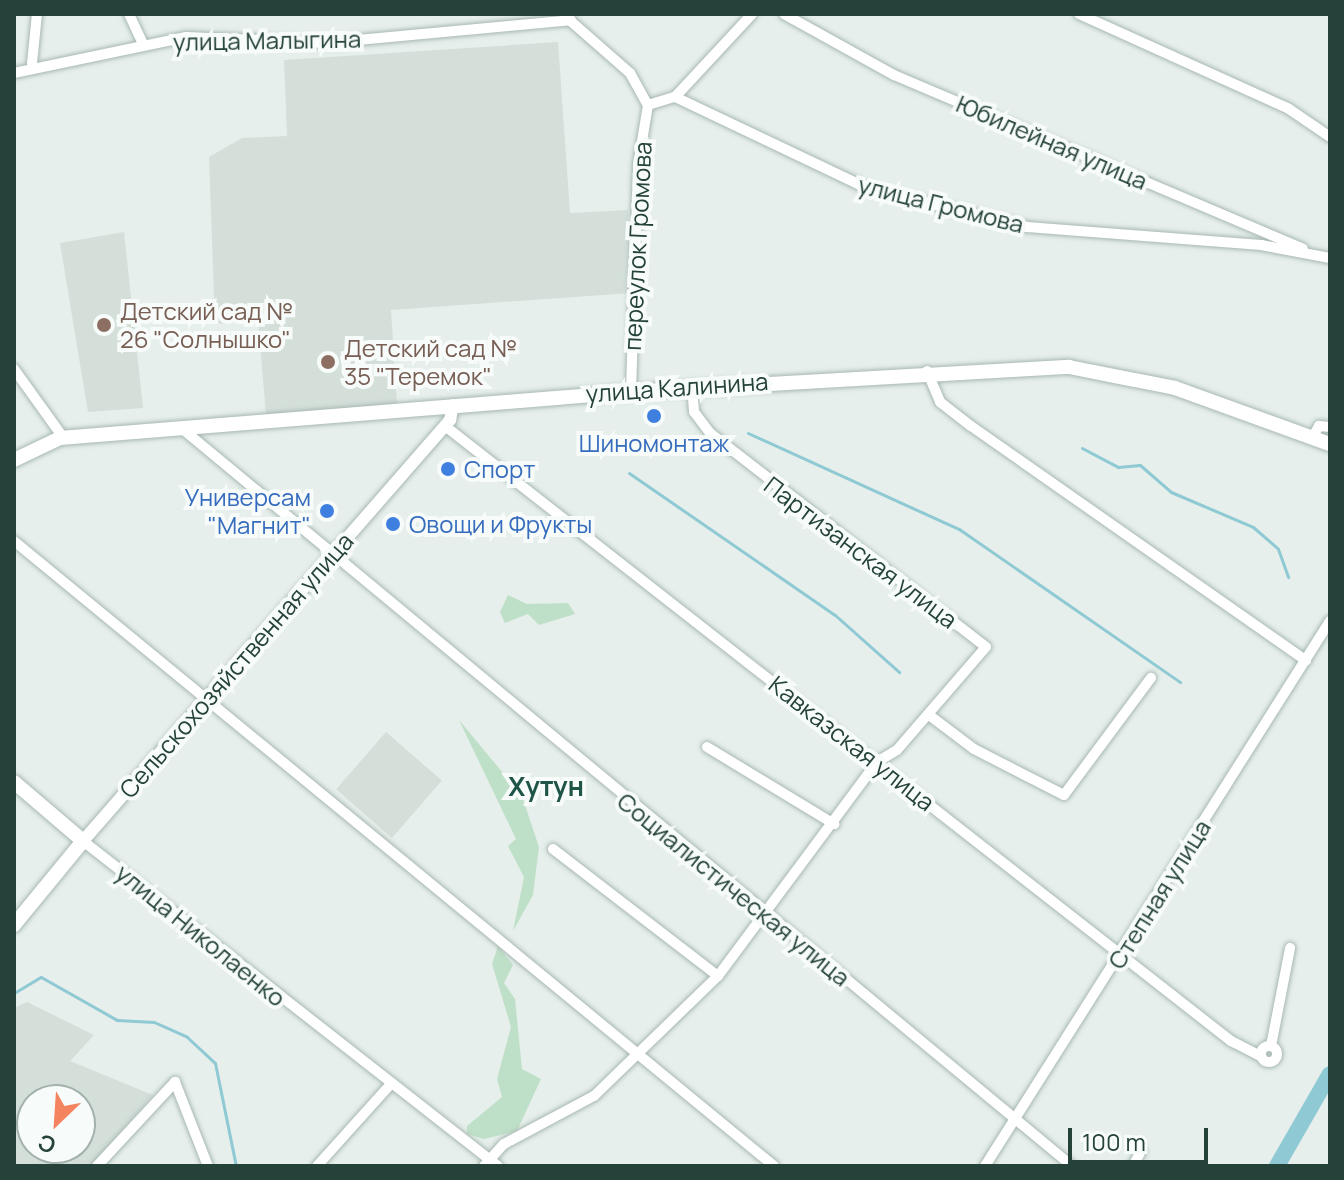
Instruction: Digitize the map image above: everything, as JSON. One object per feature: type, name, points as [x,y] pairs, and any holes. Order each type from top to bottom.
[{"type":"main road","name":"улица Калинина","points":[[14,453],[60,433],[453,407],[631,390],[1068,362],[1176,383],[1330,442]]},
{"type":"main road","points":[[14,460],[60,438],[180,427]]},
{"type":"main road","name":"улица Николаенко","points":[[14,782],[83,841]]},
{"type":"main road","name":"Сельскохозяйственная улица","points":[[14,925],[83,841]]},
{"type":"street","points":[[32,63],[37,14]]},
{"type":"street","points":[[129,14],[144,46]]},
{"type":"street","points":[[567,17],[630,73],[648,105],[675,97],[752,14]]},
{"type":"street","name":"Юбилейная улица","points":[[784,14],[894,75],[1328,258]]},
{"type":"street","points":[[799,22],[811,14]]},
{"type":"street","points":[[1079,14],[1289,109],[1330,137]]},
{"type":"street","name":"улица Малыгина","points":[[14,73],[32,63],[186,37],[325,43],[567,17]]},
{"type":"street","name":"улица Громова","points":[[675,97],[884,193],[1027,227],[1261,245],[1328,258]]},
{"type":"street","name":"переулок Громова","points":[[631,390],[638,165],[648,105]]},
{"type":"street","points":[[14,369],[60,433]]},
{"type":"street","points":[[928,372],[940,402],[971,426],[1306,661]]},
{"type":"street","name":"Партизанская улица","points":[[490,1164],[594,1096],[639,1056],[718,976],[765,918],[877,762],[929,715],[986,647],[710,433],[696,418],[692,388]]},
{"type":"street","name":"Сельскохозяйственная улица","points":[[83,841],[445,426],[453,407]]},
{"type":"street","name":"Кавказская улица","points":[[445,426],[1123,952],[1231,1041],[1274,1060],[1271,1046],[1290,948]]},
{"type":"street","name":"Социалистическая улица","points":[[180,427],[765,918],[1015,1116],[1072,1166]]},
{"type":"street","points":[[1312,436],[1330,427]]},
{"type":"street","points":[[14,541],[774,1166]]},
{"type":"street","name":"Степная улица","points":[[985,1166],[1330,621]]},
{"type":"street","points":[[929,715],[931,724],[1064,795],[1151,678]]},
{"type":"street","points":[[707,747],[834,824]]},
{"type":"street","name":"улица Николаенко","points":[[83,841],[490,1164]]},
{"type":"street","points":[[553,849],[718,976]]},
{"type":"street","points":[[97,1166],[175,1082],[208,1166]]},
{"type":"street","points":[[317,1166],[390,1085]]},
{"type":"street","points":[[1133,1166],[1141,1151]]},
{"type":"shaded area","points":[[558,42],[570,213],[628,210],[631,293],[391,310],[397,405],[266,415],[258,321],[215,324],[209,157],[242,138],[287,136],[284,60]]},
{"type":"shaded area","name":"Детский сад № 26 \"Солнышко\"","points":[[124,232],[143,408],[88,412],[60,243]]},
{"type":"shaded area","points":[[386,732],[442,781],[392,838],[336,789]]},
{"type":"shaded area","points":[[27,1002],[94,1035],[70,1061],[153,1095],[96,1160],[96,1084],[16,1084],[16,1164],[93,1164],[14,1166],[14,1008]]},
{"type":"green space","points":[[508,595],[527,604],[568,603],[575,614],[539,625],[528,614],[505,623],[500,612]]},
{"type":"green space","points":[[459,720],[522,796],[539,847],[533,895],[513,931],[524,877],[508,846],[516,839]]},
{"type":"green space","points":[[498,946],[513,965],[504,983],[515,999],[522,1069],[541,1079],[517,1131],[484,1139],[467,1134],[467,1126],[502,1097],[497,1079],[511,1027],[492,964]]},
{"type":"waterway","points":[[748,433],[959,529],[1180,682]]},
{"type":"waterway","points":[[1082,448],[1118,467],[1140,465],[1171,492],[1253,527],[1278,549],[1288,577]]},
{"type":"waterway","points":[[629,473],[835,615],[899,672]]},
{"type":"waterway","points":[[14,993],[41,977],[117,1020],[154,1022],[187,1037],[215,1063],[236,1166]]},
{"type":"waterway","points":[[1277,1166],[1330,1074]]},
{"type":"place","name":"Детский сад № 26 \"Солнышко\"","points":[[104,325]]},
{"type":"place","name":"Детский сад № 35 \"Теремок\"","points":[[328,362]]},
{"type":"place","name":"Шиномонтаж","points":[[654,416]]},
{"type":"place","name":"Спорт","points":[[448,469]]},
{"type":"place","name":"Универсам \"Магнит\"","points":[[327,511]]},
{"type":"place","name":"Овощи и Фрукты","points":[[393,524]]},
{"type":"district","name":"Хутун","points":[[546,787]]}]
